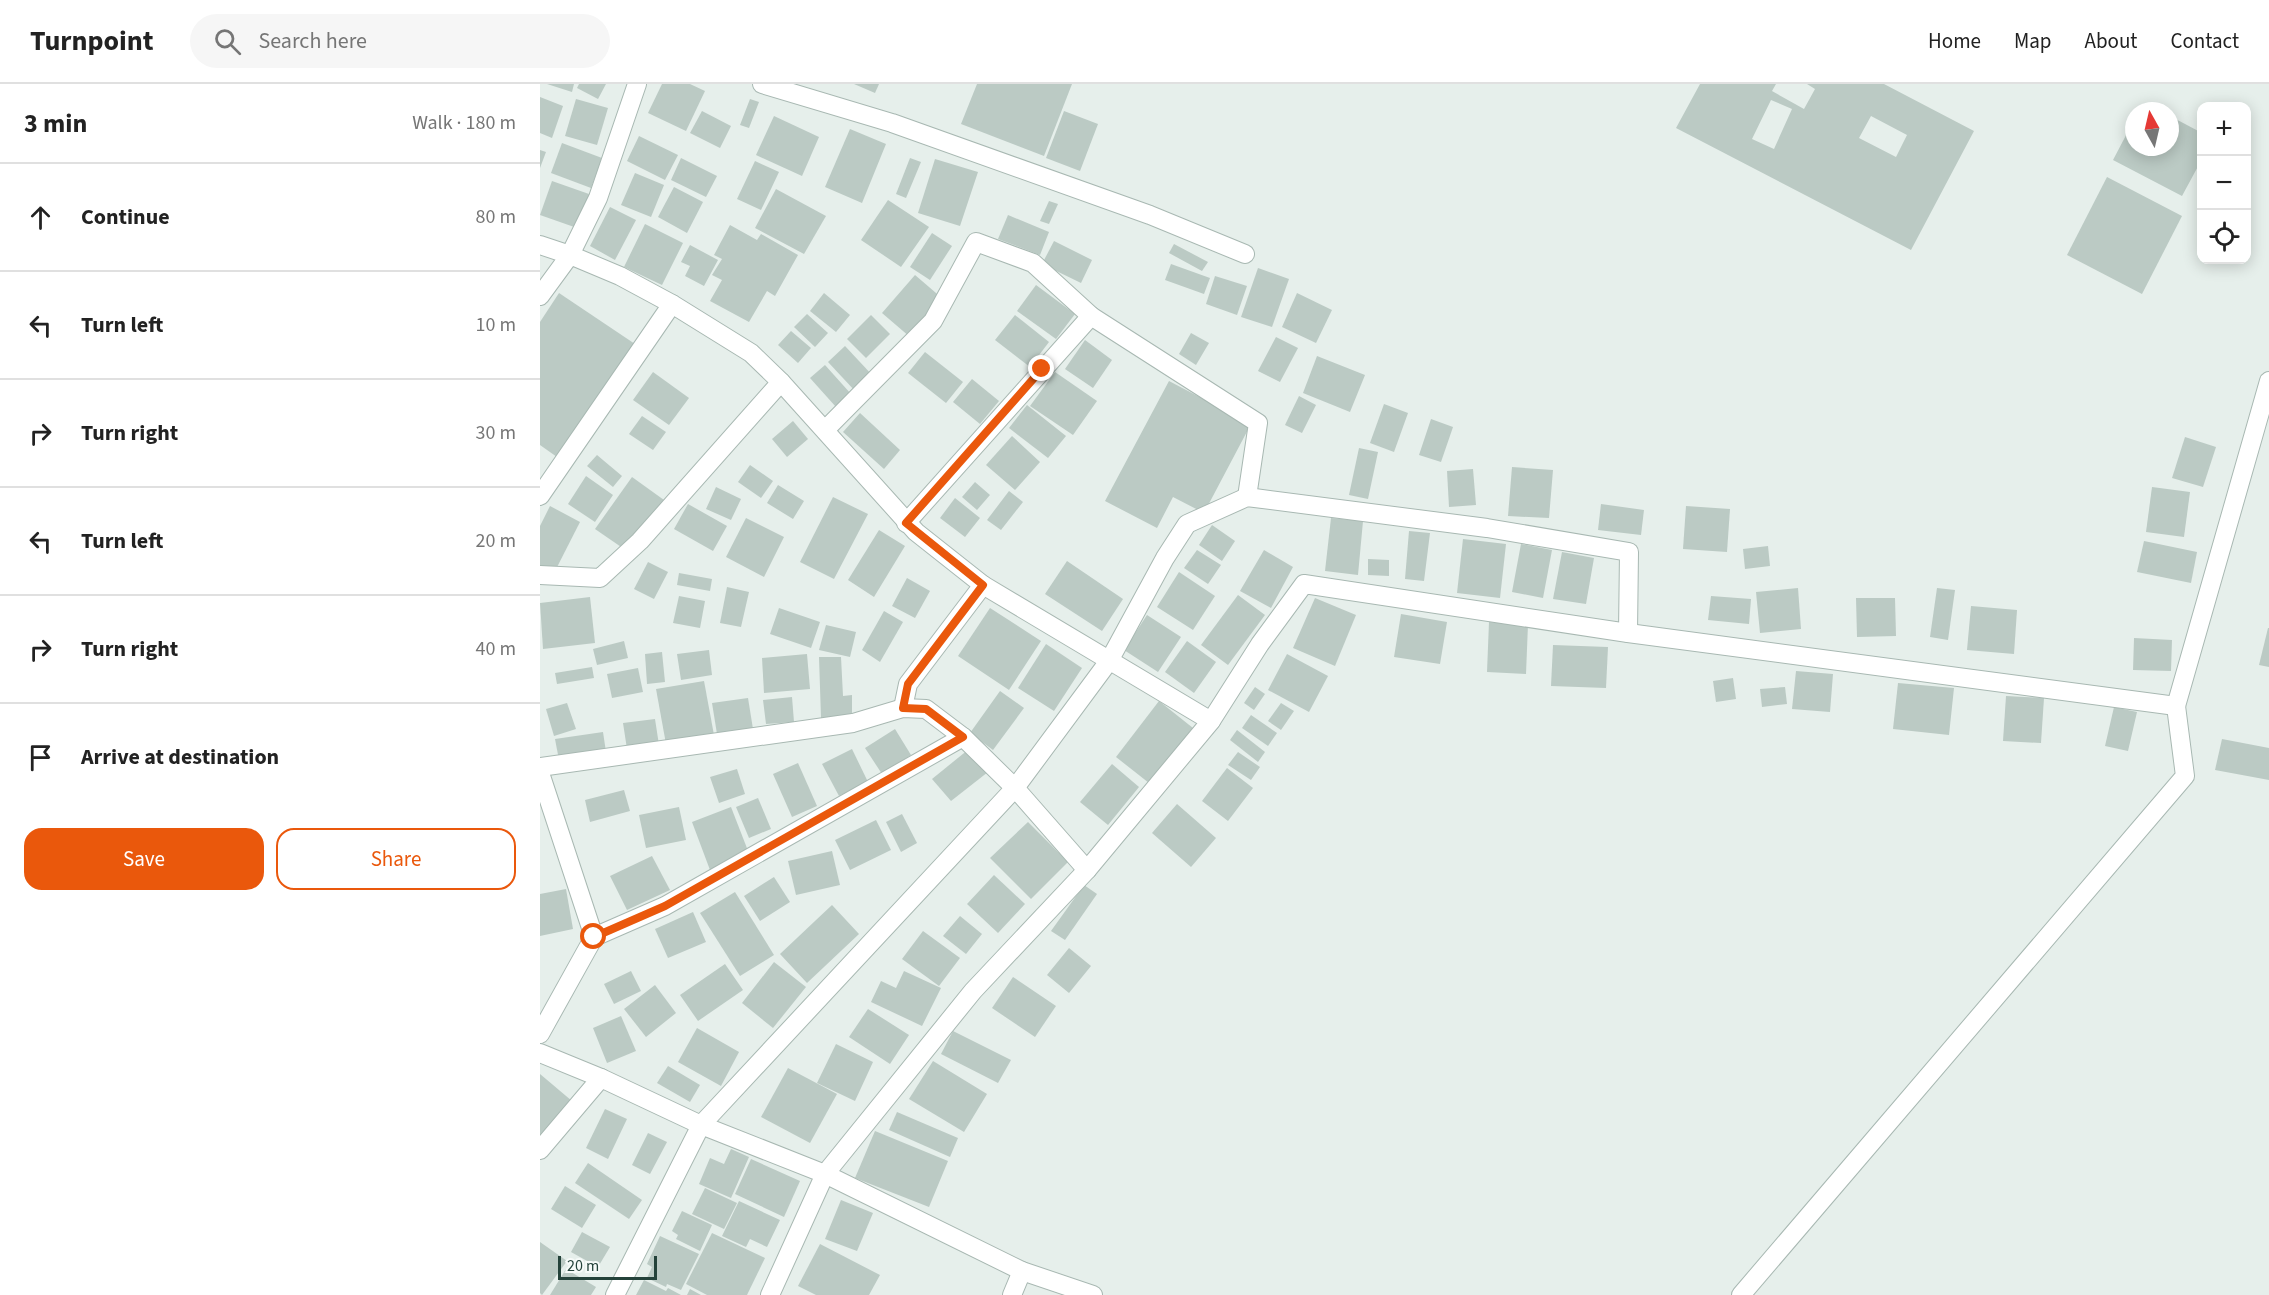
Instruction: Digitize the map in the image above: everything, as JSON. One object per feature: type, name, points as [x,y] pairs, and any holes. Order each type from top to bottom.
[{"type":"street","points":[[540,296],[570,255],[598,198],[637,84]]},
{"type":"street","points":[[762,84],[892,123],[1150,214],[1245,254]]},
{"type":"street","points":[[825,430],[933,321],[976,242],[1033,263],[1090,316],[1258,423],[1247,497]]},
{"type":"street","points":[[540,245],[620,276],[672,304],[751,354],[782,382],[906,523],[983,585],[1211,721]]},
{"type":"street","points":[[540,496],[672,304]]},
{"type":"street","points":[[906,523],[1090,316]]},
{"type":"street","points":[[1741,1295],[2185,776],[2176,706],[2269,381]]},
{"type":"street","points":[[540,575],[600,578],[640,541],[782,382]]},
{"type":"street","points":[[615,1295],[701,1125],[1015,788],[1109,661],[1165,558],[1187,524],[1247,497],[1487,528],[1629,552],[1628,633]]},
{"type":"street","points":[[770,1295],[825,1174],[973,991],[1087,870],[1211,721],[1260,644],[1304,584],[1628,633],[2176,706]]},
{"type":"street","points":[[903,708],[908,684],[983,585]]},
{"type":"street","points":[[540,767],[853,723],[903,708],[926,709],[963,737],[1015,788],[1087,870]]},
{"type":"street","points":[[540,1034],[594,937],[665,906],[963,737]]},
{"type":"street","points":[[540,773],[594,937]]},
{"type":"street","points":[[540,1053],[601,1078],[701,1125],[825,1174],[1022,1271],[1093,1295]]},
{"type":"street","points":[[540,1150],[601,1078]]},
{"type":"street","points":[[1012,1295],[1022,1271]]},
{"type":"building","points":[[547,84],[574,84],[572,92]]},
{"type":"building","points":[[579,84],[606,84],[598,99],[577,88]]},
{"type":"building","points":[[662,84],[690,84],[705,91],[686,131],[648,113]]},
{"type":"building","points":[[854,84],[879,84],[875,93]]},
{"type":"building","points":[[977,84],[1072,84],[1044,156],[961,124]]},
{"type":"building","points":[[1700,84],[1776,84],[1772,91],[1804,109],[1815,89],[1807,84],[1884,84],[1974,131],[1911,250],[1676,128]],"holes":[[[1771,100],[1792,109],[1774,149],[1752,139]],[[1871,116],[1907,135],[1896,157],[1859,138]]]},
{"type":"building","points":[[540,97],[563,106],[552,138],[540,133]]},
{"type":"building","points":[[576,99],[608,108],[597,145],[565,136]]},
{"type":"building","points":[[750,99],[759,102],[749,128],[740,125]]},
{"type":"building","points":[[702,111],[731,126],[720,148],[690,133]]},
{"type":"building","points":[[1064,111],[1098,124],[1080,171],[1046,158]]},
{"type":"building","points":[[774,116],[819,137],[802,176],[756,155]]},
{"type":"building","points":[[2179,121],[2197,130],[2197,168],[2182,196],[2113,160],[2125,137],[2125,156],[2179,156]]},
{"type":"building","points":[[850,129],[886,144],[862,203],[825,187]]},
{"type":"building","points":[[639,136],[678,155],[665,180],[627,161]]},
{"type":"building","points":[[562,143],[602,158],[591,188],[551,173]]},
{"type":"building","points":[[540,150],[546,152],[540,168]]},
{"type":"building","points":[[681,158],[717,176],[706,197],[671,180]]},
{"type":"building","points":[[910,158],[921,162],[906,198],[896,194]]},
{"type":"building","points":[[935,159],[978,172],[960,226],[918,213]]},
{"type":"building","points":[[755,161],[779,172],[761,210],[737,199]]},
{"type":"building","points":[[635,173],[664,185],[651,217],[621,205]]},
{"type":"building","points":[[2107,177],[2182,216],[2142,294],[2067,255]]},
{"type":"building","points":[[552,181],[589,194],[577,228],[540,215]]},
{"type":"building","points":[[674,187],[703,202],[687,233],[658,217]]},
{"type":"building","points":[[776,189],[826,216],[804,254],[755,228]]},
{"type":"building","points":[[888,200],[929,227],[901,267],[861,240]]},
{"type":"building","points":[[1049,201],[1058,204],[1049,224],[1040,221]]},
{"type":"building","points":[[610,207],[636,220],[615,260],[590,246]]},
{"type":"building","points":[[1008,215],[1049,232],[1040,255],[998,239]]},
{"type":"building","points":[[645,224],[683,243],[662,285],[624,267]]},
{"type":"building","points":[[730,225],[757,240],[761,234],[798,255],[775,296],[767,291],[749,322],[710,301],[722,280],[712,275],[722,259],[714,255]]},
{"type":"building","points":[[932,233],[952,246],[930,280],[910,267]]},
{"type":"building","points":[[1054,241],[1092,260],[1081,283],[1042,264]]},
{"type":"building","points":[[1174,244],[1208,262],[1202,271],[1169,253]]},
{"type":"building","points":[[690,245],[718,260],[704,286],[685,276],[690,266],[681,262]]},
{"type":"building","points":[[1171,264],[1210,278],[1204,294],[1165,280]]},
{"type":"building","points":[[1258,268],[1289,279],[1272,327],[1241,317]]},
{"type":"building","points":[[915,275],[943,299],[910,337],[882,313]]},
{"type":"building","points":[[1215,276],[1247,286],[1237,315],[1206,304]]},
{"type":"building","points":[[1036,285],[1075,314],[1056,339],[1017,311]]},
{"type":"building","points":[[559,293],[635,344],[557,457],[540,445],[540,322]]},
{"type":"building","points":[[824,293],[850,315],[836,332],[810,311]]},
{"type":"building","points":[[1297,293],[1332,310],[1316,343],[1282,327]]},
{"type":"building","points":[[807,314],[828,333],[815,347],[794,327]]},
{"type":"building","points":[[871,315],[890,334],[866,358],[847,339]]},
{"type":"building","points":[[1015,315],[1049,342],[1030,367],[995,340]]},
{"type":"building","points":[[791,331],[811,348],[798,363],[778,345]]},
{"type":"building","points":[[1191,333],[1209,343],[1196,365],[1179,354]]},
{"type":"building","points":[[1276,337],[1298,348],[1280,382],[1258,371]]},
{"type":"building","points":[[1085,340],[1112,360],[1093,388],[1065,369]]},
{"type":"building","points":[[845,346],[873,376],[856,392],[828,362]]},
{"type":"building","points":[[925,352],[963,382],[946,403],[908,373]]},
{"type":"building","points":[[1317,356],[1365,375],[1350,412],[1303,393]]},
{"type":"building","points":[[825,365],[851,394],[836,407],[810,378]]},
{"type":"building","points":[[653,372],[689,398],[669,425],[633,400]]},
{"type":"building","points":[[1055,372],[1097,401],[1073,435],[1030,406]]},
{"type":"building","points":[[972,379],[999,401],[980,424],[953,402]]},
{"type":"building","points":[[1169,381],[1251,424],[1204,513],[1173,497],[1157,528],[1105,501]]},
{"type":"building","points":[[1299,396],[1316,405],[1302,433],[1285,425]]},
{"type":"building","points":[[1384,404],[1408,413],[1394,452],[1370,443]]},
{"type":"building","points":[[1027,405],[1066,436],[1048,458],[1009,428]]},
{"type":"building","points":[[860,413],[900,450],[884,469],[843,432]]},
{"type":"building","points":[[642,416],[666,432],[653,450],[629,434]]},
{"type":"building","points":[[1431,419],[1453,427],[1441,462],[1419,455]]},
{"type":"building","points":[[793,421],[808,439],[787,457],[772,439]]},
{"type":"building","points":[[1012,436],[1040,462],[1015,490],[986,465]]},
{"type":"building","points":[[2185,437],[2216,447],[2203,487],[2172,478]]},
{"type":"building","points":[[1359,448],[1378,452],[1368,499],[1349,495]]},
{"type":"building","points":[[597,455],[622,476],[613,487],[587,466]]},
{"type":"building","points":[[750,465],[773,481],[761,498],[738,482]]},
{"type":"building","points":[[1512,467],[1553,470],[1549,518],[1508,516]]},
{"type":"building","points":[[1473,469],[1476,505],[1449,507],[1447,471]]},
{"type":"building","points":[[586,476],[613,495],[595,522],[568,504]]},
{"type":"building","points":[[632,477],[664,500],[627,551],[595,529]]},
{"type":"building","points":[[975,482],[990,495],[977,510],[962,497]]},
{"type":"building","points":[[778,485],[804,501],[793,519],[767,503]]},
{"type":"building","points":[[716,487],[741,499],[731,520],[706,509]]},
{"type":"building","points":[[2152,487],[2190,492],[2184,537],[2146,532]]},
{"type":"building","points":[[1009,491],[1023,502],[1001,530],[987,520]]},
{"type":"building","points":[[833,497],[868,514],[834,579],[800,562]]},
{"type":"building","points":[[955,498],[980,518],[965,537],[940,518]]},
{"type":"building","points":[[688,504],[727,526],[713,551],[674,529]]},
{"type":"building","points":[[1601,504],[1644,510],[1641,535],[1598,530]]},
{"type":"building","points":[[550,506],[580,522],[553,575],[540,568],[540,526]]},
{"type":"building","points":[[1686,506],[1730,509],[1727,552],[1683,549]]},
{"type":"building","points":[[746,518],[784,537],[764,577],[726,557]]},
{"type":"building","points":[[1331,518],[1363,521],[1358,575],[1325,571]]},
{"type":"building","points":[[1212,525],[1235,541],[1222,561],[1199,545]]},
{"type":"building","points":[[879,530],[905,546],[874,597],[848,580]]},
{"type":"building","points":[[1409,531],[1430,533],[1424,581],[1405,579]]},
{"type":"building","points":[[1463,539],[1506,544],[1500,598],[1457,593]]},
{"type":"building","points":[[2144,541],[2197,552],[2191,583],[2137,572]]},
{"type":"building","points":[[1521,544],[1552,550],[1543,598],[1512,592]]},
{"type":"building","points":[[1768,546],[1770,566],[1745,569],[1743,549]]},
{"type":"building","points":[[1197,550],[1221,565],[1208,584],[1184,568]]},
{"type":"building","points":[[1264,550],[1293,567],[1271,608],[1240,591]]},
{"type":"building","points":[[1562,552],[1594,558],[1586,604],[1553,599]]},
{"type":"building","points":[[1368,559],[1389,560],[1389,576],[1368,575]]},
{"type":"building","points":[[1067,561],[1123,599],[1102,631],[1045,594]]},
{"type":"building","points":[[648,562],[668,572],[654,599],[634,589]]},
{"type":"building","points":[[1179,572],[1215,596],[1193,630],[1157,607]]},
{"type":"building","points":[[679,573],[712,579],[710,591],[677,585]]},
{"type":"building","points":[[907,578],[930,591],[915,618],[892,606]]},
{"type":"building","points":[[727,587],[749,592],[741,627],[720,623]]},
{"type":"building","points":[[1798,588],[1801,629],[1760,633],[1756,592]]},
{"type":"building","points":[[1937,588],[1955,590],[1948,640],[1930,637]]},
{"type":"building","points":[[1238,595],[1265,615],[1228,665],[1201,645]]},
{"type":"building","points":[[679,596],[705,601],[700,628],[673,623]]},
{"type":"building","points":[[1711,596],[1751,599],[1749,624],[1708,620]]},
{"type":"building","points":[[590,597],[595,643],[543,649],[540,603]]},
{"type":"building","points":[[1315,598],[1356,615],[1335,666],[1293,648]]},
{"type":"building","points":[[1856,598],[1895,598],[1896,636],[1857,637]]},
{"type":"building","points":[[1971,606],[2017,610],[2014,654],[1967,650]]},
{"type":"building","points":[[779,608],[820,622],[811,648],[770,634]]},
{"type":"building","points":[[990,608],[1041,641],[1009,690],[958,656]]},
{"type":"building","points":[[884,611],[903,622],[880,662],[862,650]]},
{"type":"building","points":[[1401,614],[1447,622],[1440,664],[1394,657]]},
{"type":"building","points":[[1147,615],[1181,637],[1158,672],[1124,650]]},
{"type":"building","points":[[1489,622],[1528,624],[1526,674],[1487,672]]},
{"type":"building","points":[[826,625],[856,632],[850,657],[819,650]]},
{"type":"building","points":[[2269,628],[2269,667],[2259,665]]},
{"type":"building","points":[[2134,638],[2172,640],[2171,671],[2133,670]]},
{"type":"building","points":[[624,641],[628,658],[597,665],[593,649]]},
{"type":"building","points":[[1187,641],[1216,662],[1194,693],[1165,672]]},
{"type":"building","points":[[1046,644],[1082,668],[1054,711],[1018,688]]},
{"type":"building","points":[[1553,645],[1608,647],[1606,688],[1551,686]]},
{"type":"building","points":[[709,650],[712,675],[681,680],[677,654]]},
{"type":"building","points":[[662,652],[665,682],[647,684],[645,654]]},
{"type":"building","points":[[807,654],[810,689],[764,693],[762,658]]},
{"type":"building","points":[[1287,654],[1328,676],[1309,712],[1268,690]]},
{"type":"building","points":[[819,657],[841,657],[843,696],[852,695],[852,717],[821,718]]},
{"type":"building","points":[[592,667],[594,678],[557,684],[555,673]]},
{"type":"building","points":[[638,668],[643,692],[612,698],[607,674]]},
{"type":"building","points":[[1796,671],[1833,674],[1830,712],[1792,709]]},
{"type":"building","points":[[1733,678],[1736,699],[1716,702],[1713,681]]},
{"type":"building","points":[[704,681],[714,735],[666,744],[656,689]]},
{"type":"building","points":[[1898,683],[1954,688],[1949,735],[1893,729]]},
{"type":"building","points":[[1255,687],[1265,694],[1254,710],[1244,703]]},
{"type":"building","points":[[1785,687],[1787,704],[1762,707],[1760,689]]},
{"type":"building","points":[[1000,691],[1024,708],[993,750],[970,733]]},
{"type":"building","points":[[2006,696],[2044,698],[2041,743],[2003,741]]},
{"type":"building","points":[[792,697],[794,722],[766,724],[763,700]]},
{"type":"building","points":[[748,698],[753,729],[717,734],[712,703]]},
{"type":"building","points":[[1159,701],[1193,728],[1149,783],[1116,757]]},
{"type":"building","points":[[567,703],[576,729],[554,736],[546,709]]},
{"type":"building","points":[[1281,703],[1294,711],[1281,730],[1268,721]]},
{"type":"building","points":[[2114,707],[2137,712],[2128,751],[2105,746]]},
{"type":"building","points":[[1251,715],[1277,733],[1268,746],[1242,728]]},
{"type":"building","points":[[655,719],[659,745],[627,749],[623,723]]},
{"type":"building","points":[[895,729],[911,755],[882,774],[865,748]]},
{"type":"building","points":[[1237,730],[1265,752],[1258,762],[1230,740]]},
{"type":"building","points":[[603,732],[606,752],[559,760],[555,739]]},
{"type":"building","points":[[2222,739],[2269,748],[2269,780],[2215,770]]},
{"type":"building","points":[[852,749],[868,782],[839,796],[822,764]]},
{"type":"building","points":[[969,749],[988,772],[951,801],[932,779]]},
{"type":"building","points":[[1238,752],[1260,767],[1251,780],[1228,765]]},
{"type":"building","points":[[798,763],[817,806],[792,817],[773,774]]},
{"type":"building","points":[[1112,764],[1139,787],[1108,825],[1080,802]]},
{"type":"building","points":[[1227,768],[1253,788],[1228,821],[1202,801]]},
{"type":"building","points":[[737,769],[745,794],[719,803],[710,777]]},
{"type":"building","points":[[624,790],[630,811],[590,822],[585,800]]},
{"type":"building","points":[[758,798],[771,829],[749,838],[736,807]]},
{"type":"building","points":[[1177,804],[1216,838],[1191,867],[1152,833]]},
{"type":"building","points":[[679,807],[686,840],[646,848],[639,815]]},
{"type":"building","points":[[731,807],[750,856],[710,870],[692,822]]},
{"type":"building","points":[[902,814],[917,843],[901,852],[886,822]]},
{"type":"building","points":[[876,820],[891,850],[850,870],[835,840]]},
{"type":"building","points":[[1028,822],[1068,862],[1031,899],[990,858]]},
{"type":"building","points":[[832,851],[840,885],[796,895],[788,861]]},
{"type":"building","points":[[652,856],[670,890],[627,910],[610,876]]},
{"type":"building","points":[[994,875],[1025,904],[998,933],[967,904]]},
{"type":"building","points":[[774,877],[790,902],[760,921],[744,896]]},
{"type":"building","points":[[1084,885],[1097,894],[1065,940],[1051,931]]},
{"type":"building","points":[[566,889],[573,929],[540,936],[540,894]]},
{"type":"building","points":[[735,892],[774,955],[740,976],[700,913]]},
{"type":"building","points":[[832,905],[859,934],[807,983],[780,954]]},
{"type":"building","points":[[693,912],[706,942],[668,958],[655,929]]},
{"type":"building","points":[[960,916],[982,934],[966,954],[943,936]]},
{"type":"building","points":[[923,931],[960,958],[939,986],[902,959]]},
{"type":"building","points":[[1069,948],[1091,966],[1069,993],[1047,975]]},
{"type":"building","points":[[774,962],[806,987],[773,1028],[742,1003]]},
{"type":"building","points":[[725,964],[743,990],[698,1021],[680,995]]},
{"type":"building","points":[[631,971],[641,991],[614,1004],[604,984]]},
{"type":"building","points":[[904,971],[941,988],[922,1026],[871,1002],[881,981],[896,988]]},
{"type":"building","points":[[1013,977],[1056,1006],[1035,1037],[992,1008]]},
{"type":"building","points":[[655,985],[676,1013],[646,1037],[624,1009]]},
{"type":"building","points":[[868,1009],[909,1035],[890,1064],[849,1037]]},
{"type":"building","points":[[621,1016],[636,1051],[607,1063],[593,1028]]},
{"type":"building","points":[[697,1028],[739,1052],[721,1086],[678,1062]]},
{"type":"building","points":[[953,1031],[1011,1060],[998,1083],[941,1054]]},
{"type":"building","points":[[836,1044],[873,1062],[855,1101],[817,1083]]},
{"type":"building","points":[[933,1061],[987,1094],[964,1132],[909,1099]]},
{"type":"building","points":[[668,1066],[700,1085],[690,1102],[657,1083]]},
{"type":"building","points":[[788,1068],[837,1094],[810,1143],[761,1117]]},
{"type":"building","points":[[540,1074],[572,1101],[540,1140]]},
{"type":"building","points":[[605,1109],[627,1119],[608,1159],[586,1148]]},
{"type":"building","points":[[897,1112],[958,1138],[950,1157],[889,1130]]},
{"type":"building","points":[[875,1131],[948,1161],[929,1207],[855,1178]]},
{"type":"building","points":[[648,1133],[667,1142],[650,1174],[632,1165]]},
{"type":"building","points":[[731,1149],[749,1157],[731,1198],[699,1184],[710,1158],[724,1164]]},
{"type":"building","points":[[751,1159],[800,1181],[784,1217],[735,1194]]},
{"type":"building","points":[[588,1163],[642,1200],[629,1219],[575,1183]]},
{"type":"building","points":[[565,1186],[596,1205],[582,1228],[551,1209]]},
{"type":"building","points":[[705,1188],[737,1203],[724,1229],[692,1214]]},
{"type":"building","points":[[841,1200],[873,1213],[857,1251],[825,1239]]},
{"type":"building","points":[[739,1201],[780,1220],[767,1247],[750,1239],[746,1247],[722,1236]]},
{"type":"building","points":[[682,1211],[712,1225],[700,1251],[676,1239],[678,1235],[672,1231]]},
{"type":"building","points":[[582,1232],[610,1247],[598,1267],[571,1252]]},
{"type":"building","points":[[712,1233],[765,1258],[747,1295],[707,1295],[686,1284]]},
{"type":"building","points":[[660,1236],[699,1254],[681,1290],[667,1284],[666,1287],[647,1278],[652,1267],[647,1264]]},
{"type":"building","points":[[540,1242],[567,1261],[542,1295],[540,1293]]},
{"type":"building","points":[[820,1244],[880,1275],[869,1295],[816,1295],[798,1286]]},
{"type":"building","points":[[566,1269],[596,1287],[591,1295],[550,1295]]},
{"type":"building","points":[[644,1280],[666,1291],[668,1288],[681,1295],[636,1295]]},
{"type":"building","points":[[690,1289],[701,1295],[687,1295]]},
{"type":"route","points":[[594,937],[665,906],[963,737],[926,709],[903,708],[908,684],[983,585],[906,523],[1042,369]]}]
